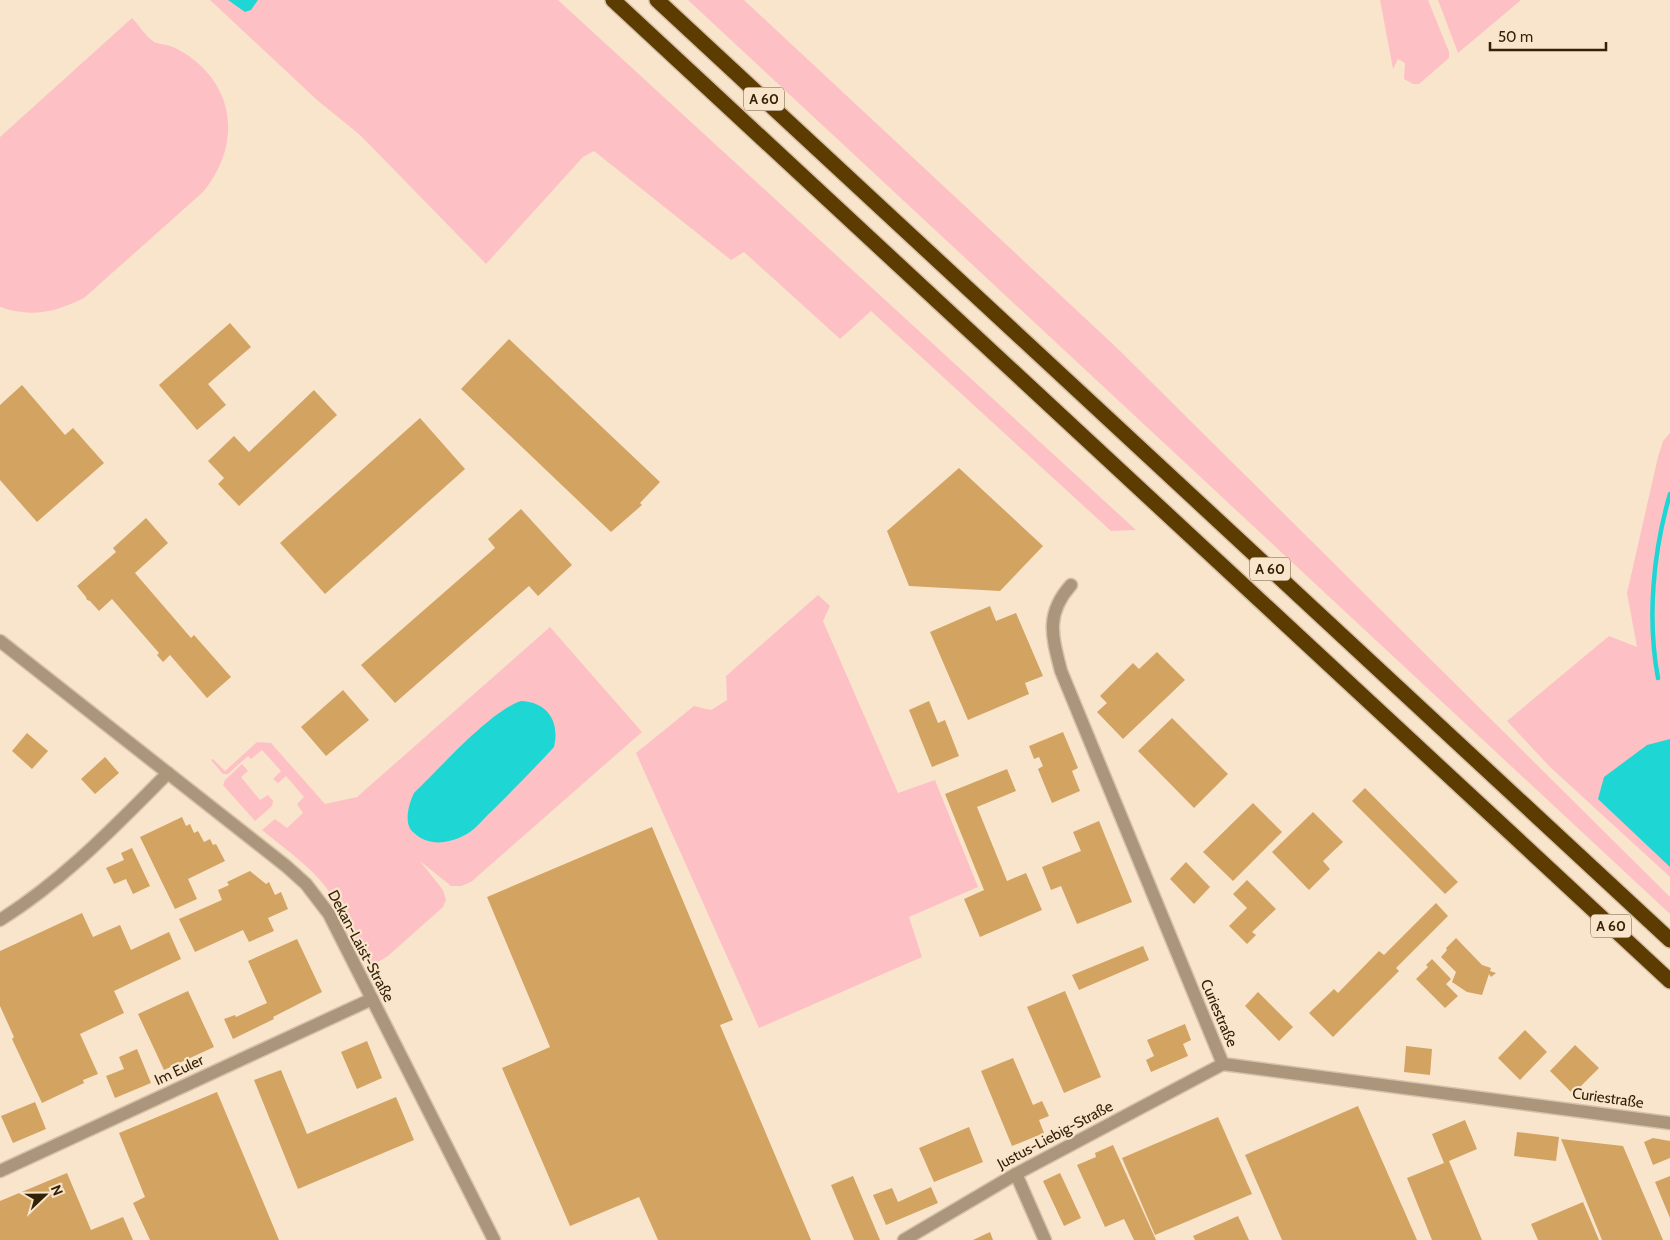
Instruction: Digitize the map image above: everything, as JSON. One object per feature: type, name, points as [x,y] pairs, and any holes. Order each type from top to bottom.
[{"type":"highway","name":"A 60","points":[[613,0],[1670,981]]},
{"type":"highway","name":"A 60","points":[[658,0],[1670,940]]},
{"type":"street","name":"Curiestraße","points":[[1071,585],[1061,596],[1054,610],[1053,638],[1061,671],[1223,1064],[1670,1123]]},
{"type":"street","name":"Dekan-Laist-Straße","points":[[0,641],[306,884],[329,914],[494,1240]]},
{"type":"street","points":[[0,920],[44,890],[75,864],[113,830],[168,773]]},
{"type":"street","name":"Im Euler","points":[[0,1171],[372,999]]},
{"type":"street","name":"Justus-Liebig-Straße","points":[[904,1240],[1016,1174],[1223,1064]]},
{"type":"street","points":[[1016,1174],[1045,1240]]},
{"type":"shaded area","points":[[210,0],[558,0],[1136,530],[1111,531],[871,311],[840,339],[744,252],[731,260],[594,151],[583,157],[486,264],[360,135],[317,100]]},
{"type":"shaded area","points":[[688,0],[744,0],[1116,347],[1670,897],[1670,914]]},
{"type":"shaded area","points":[[1380,0],[1428,0],[1449,52],[1449,58],[1419,84],[1413,84],[1404,79],[1405,63],[1398,59],[1393,69]]},
{"type":"shaded area","points":[[1438,0],[1521,0],[1458,53]]},
{"type":"shaded area","points":[[132,18],[154,42],[167,45],[185,53],[209,74],[219,90],[226,107],[228,124],[227,142],[222,159],[214,176],[203,192],[84,298],[63,307],[43,312],[22,312],[0,307],[0,137]]},
{"type":"shaded area","points":[[1670,433],[1670,877],[1550,767],[1507,721],[1609,636],[1637,647],[1627,593],[1658,457],[1663,441]]},
{"type":"shaded area","points":[[818,595],[830,606],[823,621],[898,793],[935,780],[978,887],[909,917],[922,957],[759,1028],[636,753],[694,706],[711,710],[727,700],[726,676]]},
{"type":"shaded area","points":[[550,627],[642,732],[471,882],[461,886],[451,886],[420,861],[443,890],[446,900],[443,907],[388,956],[370,967],[325,886],[300,860],[262,830],[275,819],[287,828],[303,813],[297,804],[304,797],[286,776],[278,783],[273,779],[281,771],[262,750],[251,759],[248,756],[228,774],[223,774],[211,760],[213,759],[225,771],[257,742],[271,743],[325,804],[357,797]]},
{"type":"shaded area","points":[[242,764],[248,771],[241,777],[260,800],[268,795],[273,801],[272,806],[255,821],[223,785],[225,780]]},
{"type":"water","points":[[228,0],[258,0],[251,10],[245,12]]},
{"type":"water","points":[[521,701],[538,705],[550,715],[555,729],[554,747],[470,832],[446,842],[432,842],[419,837],[408,824],[409,807],[414,793],[480,728],[495,716]]},
{"type":"water","points":[[1670,739],[1670,867],[1598,799],[1604,777],[1647,745]]},
{"type":"building","points":[[230,323],[251,347],[208,384],[226,405],[197,430],[159,385]]},
{"type":"building","points":[[509,339],[660,482],[640,503],[642,505],[611,532],[461,389]]},
{"type":"building","points":[[22,385],[65,435],[73,428],[104,463],[37,522],[0,480],[0,405]]},
{"type":"building","points":[[314,390],[337,415],[239,506],[218,484],[224,478],[208,461],[234,436],[249,452]]},
{"type":"building","points":[[420,418],[465,469],[325,594],[280,543]]},
{"type":"building","points":[[959,468],[1043,546],[1000,591],[909,586],[887,531]]},
{"type":"building","points":[[521,509],[572,565],[538,596],[529,586],[395,703],[361,665],[495,548],[488,539]]},
{"type":"building","points":[[146,518],[168,543],[135,573],[191,638],[194,635],[231,677],[207,698],[170,655],[163,662],[157,655],[159,653],[112,599],[99,611],[87,600],[77,586],[116,552],[113,548]]},
{"type":"building","points":[[990,606],[996,621],[1016,613],[1043,676],[1025,683],[1029,694],[968,720],[930,632]]},
{"type":"building","points":[[1157,652],[1185,680],[1123,739],[1097,712],[1107,703],[1100,696],[1133,663],[1139,669]]},
{"type":"building","points":[[343,690],[369,720],[326,756],[301,727]]},
{"type":"building","points":[[929,701],[938,723],[945,720],[959,756],[932,767],[909,710]]},
{"type":"building","points":[[1172,718],[1228,774],[1194,808],[1138,751]]},
{"type":"building","points":[[1063,732],[1078,768],[1072,771],[1080,791],[1052,803],[1038,769],[1043,766],[1039,757],[1034,759],[1029,746]]},
{"type":"building","points":[[27,733],[48,751],[32,769],[12,751]]},
{"type":"building","points":[[105,757],[119,773],[95,794],[81,779]]},
{"type":"building","points":[[1007,769],[1016,791],[977,807],[1007,881],[1026,873],[1042,910],[980,937],[964,899],[984,890],[945,794]]},
{"type":"building","points":[[1365,788],[1458,882],[1445,894],[1352,801]]},
{"type":"building","points":[[1253,803],[1282,832],[1233,881],[1203,852]]},
{"type":"building","points":[[1313,812],[1343,842],[1323,861],[1330,869],[1309,890],[1272,852]]},
{"type":"building","points":[[182,817],[186,826],[190,824],[194,833],[198,831],[204,842],[210,839],[213,845],[216,844],[225,861],[188,879],[197,899],[175,909],[140,837]]},
{"type":"building","points":[[1099,821],[1132,902],[1077,924],[1061,886],[1051,890],[1042,867],[1081,851],[1073,832]]},
{"type":"building","points":[[652,827],[733,1020],[720,1025],[811,1240],[658,1240],[639,1197],[570,1226],[502,1068],[550,1047],[487,897]]},
{"type":"building","points":[[132,848],[150,886],[133,894],[126,879],[114,884],[106,868],[124,860],[121,853]]},
{"type":"building","points":[[1186,862],[1210,887],[1194,904],[1170,879]]},
{"type":"building","points":[[250,871],[266,884],[269,882],[275,895],[281,892],[288,909],[268,918],[274,931],[249,942],[243,930],[195,952],[179,919],[222,900],[218,890],[229,885],[227,882]]},
{"type":"building","points":[[1247,880],[1276,909],[1252,932],[1256,935],[1247,944],[1229,926],[1247,908],[1233,894]]},
{"type":"building","points":[[1436,903],[1448,916],[1396,968],[1399,971],[1333,1037],[1309,1013],[1334,989],[1338,993],[1379,951],[1384,955]]},
{"type":"building","points":[[82,913],[93,937],[120,925],[131,950],[169,932],[181,959],[114,991],[124,1013],[80,1034],[98,1074],[83,1080],[84,1083],[42,1103],[12,1039],[14,1037],[0,1006],[0,951]]},
{"type":"building","points":[[1456,938],[1482,965],[1491,968],[1490,971],[1496,973],[1491,977],[1489,974],[1482,995],[1467,992],[1452,982],[1456,972],[1441,957],[1447,950],[1446,948]]},
{"type":"building","points":[[297,939],[322,992],[233,1039],[224,1019],[235,1015],[236,1017],[267,1003],[248,961]]},
{"type":"building","points":[[1143,946],[1149,960],[1079,990],[1072,975]]},
{"type":"building","points":[[1432,959],[1451,979],[1446,984],[1458,996],[1445,1008],[1416,979],[1428,967],[1426,965]]},
{"type":"building","points":[[188,991],[214,1047],[164,1070],[138,1014]]},
{"type":"building","points":[[1065,991],[1101,1077],[1064,1093],[1027,1007]]},
{"type":"building","points":[[1258,992],[1293,1027],[1279,1041],[1245,1006]]},
{"type":"building","points":[[1185,1024],[1191,1040],[1183,1044],[1188,1056],[1151,1072],[1146,1060],[1154,1056],[1147,1040]]},
{"type":"building","points":[[1525,1030],[1547,1052],[1520,1080],[1498,1058]]},
{"type":"building","points":[[367,1041],[382,1078],[357,1089],[341,1052]]},
{"type":"building","points":[[1575,1045],[1599,1068],[1573,1094],[1550,1071]]},
{"type":"building","points":[[1406,1046],[1432,1049],[1430,1075],[1404,1072]]},
{"type":"building","points":[[137,1049],[151,1083],[115,1098],[106,1076],[124,1069],[119,1057]]},
{"type":"building","points":[[1013,1058],[1033,1105],[1042,1101],[1049,1116],[1039,1120],[1044,1133],[1012,1146],[981,1071]]},
{"type":"building","points":[[281,1070],[307,1134],[396,1097],[414,1140],[298,1189],[254,1080]]},
{"type":"building","points":[[217,1092],[279,1240],[150,1240],[133,1203],[145,1197],[119,1133]]},
{"type":"building","points":[[35,1102],[46,1129],[13,1143],[1,1116]]},
{"type":"building","points":[[1358,1106],[1417,1240],[1282,1240],[1245,1155]]},
{"type":"building","points":[[1218,1117],[1252,1194],[1155,1235],[1122,1158]]},
{"type":"building","points":[[1465,1120],[1477,1149],[1449,1161],[1482,1240],[1432,1240],[1407,1178],[1444,1163],[1432,1134]]},
{"type":"building","points":[[969,1127],[983,1162],[934,1182],[919,1148]]},
{"type":"building","points":[[1517,1132],[1559,1137],[1556,1161],[1514,1156]]},
{"type":"building","points":[[1653,1138],[1670,1141],[1670,1158],[1653,1165],[1644,1142]]},
{"type":"building","points":[[1561,1139],[1623,1146],[1663,1240],[1602,1240]]},
{"type":"building","points":[[1113,1145],[1156,1240],[1134,1240],[1124,1219],[1105,1227],[1077,1165],[1096,1157],[1095,1153]]},
{"type":"building","points":[[67,1173],[91,1230],[123,1217],[133,1240],[0,1240],[0,1201]]},
{"type":"building","points":[[1060,1173],[1081,1218],[1064,1226],[1043,1181]]},
{"type":"building","points":[[853,1176],[880,1240],[854,1240],[831,1185]]},
{"type":"building","points":[[1670,1176],[1670,1218],[1655,1182]]},
{"type":"building","points":[[931,1187],[938,1203],[886,1225],[873,1195],[892,1188],[898,1202]]},
{"type":"building","points":[[1583,1202],[1599,1240],[1538,1240],[1531,1224]]},
{"type":"building","points":[[1238,1216],[1249,1240],[1195,1240],[1193,1236]]},
{"type":"building","points":[[990,1232],[993,1240],[973,1240]]},
{"type":"waterway","points":[[1658,678],[1652,609],[1659,539],[1670,494]]}]
